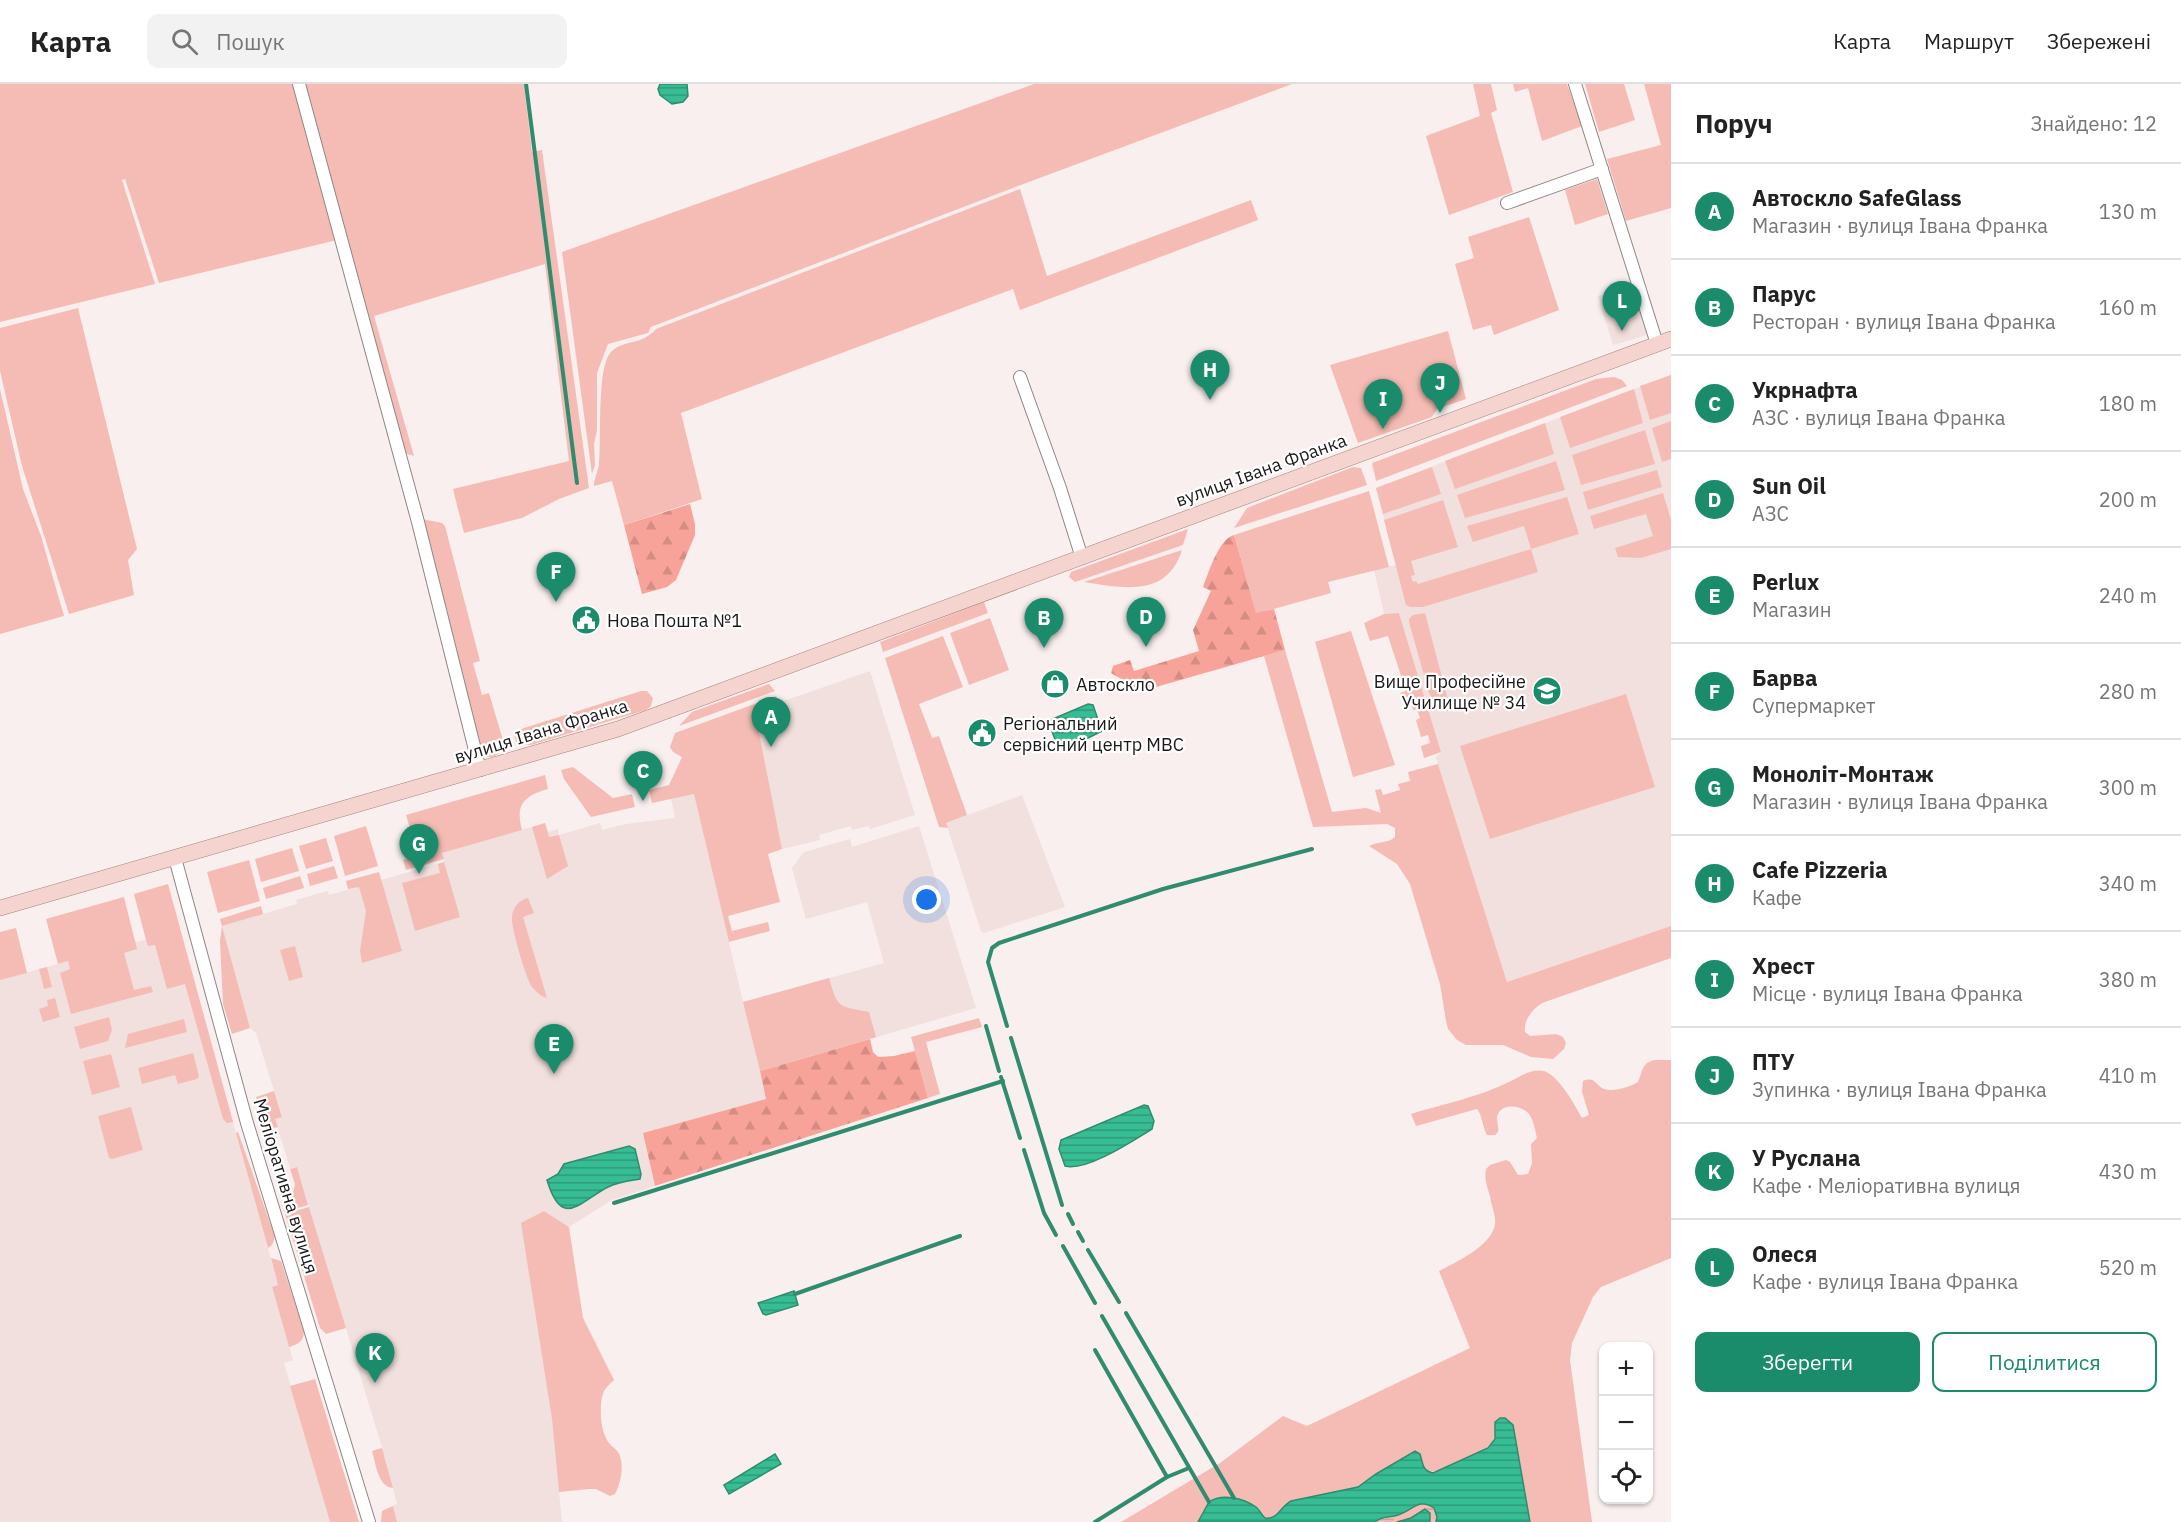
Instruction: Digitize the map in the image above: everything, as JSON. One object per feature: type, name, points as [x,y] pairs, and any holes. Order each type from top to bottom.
[{"type":"main road","name":"вулиця Івана Франка","points":[[0,908],[480,770],[655,716],[1664,342]]},
{"type":"street","points":[[299,84],[418,522],[480,770]]},
{"type":"street","name":"вулиця Івана Франка","points":[[1575,84],[1602,169],[1664,342]]},
{"type":"street","points":[[1507,202],[1602,169]]},
{"type":"street","points":[[1020,377],[1060,488],[1082,558]]},
{"type":"street","name":"Меліоративна вулиця","points":[[175,858],[247,1124],[369,1522]]},
{"type":"shaded area","points":[[660,84],[687,84],[688,96],[683,102],[672,104],[660,95],[658,89]]},
{"type":"shaded area","points":[[1632,286],[1647,335],[1613,345],[1598,296]]},
{"type":"shaded area","name":"Вище Професійне Училище № 34","points":[[1671,375],[1671,926],[1507,982],[1436,757],[1441,752],[1399,613],[1384,614],[1374,570],[1396,565],[1376,488]]},
{"type":"shaded area","points":[[870,671],[915,815],[870,829],[869,826],[852,830],[851,826],[819,835],[820,840],[782,849],[755,711]]},
{"type":"shaded area","points":[[1088,704],[1093,705],[1102,731],[1066,749],[1059,750],[1048,721]]},
{"type":"shaded area","points":[[694,793],[743,1002],[884,963],[867,902],[806,919],[792,868],[804,852],[850,839],[852,847],[919,826],[976,1008],[760,1071],[766,1099],[643,1133],[655,1186],[612,1200],[569,1227],[544,1211],[552,1419],[562,1522],[397,1522],[393,1506],[397,1504],[384,1454],[297,1167],[290,1168],[275,1119],[282,1116],[256,1033],[250,1028],[222,926],[297,904],[296,900],[328,891],[329,895],[444,862],[442,853],[545,823],[548,832],[558,829],[559,835],[600,823],[602,830],[626,824],[675,818],[671,798]]},
{"type":"shaded area","points":[[1022,795],[1065,907],[984,933],[981,931],[946,823]]},
{"type":"shaded area","points":[[180,930],[278,1285],[272,1288],[293,1360],[284,1363],[330,1522],[0,1522],[0,980]]},
{"type":"shaded area","points":[[1144,1105],[1148,1106],[1154,1121],[1152,1129],[1097,1160],[1074,1167],[1065,1166],[1059,1149],[1061,1140]]},
{"type":"shaded area","points":[[629,1146],[635,1149],[641,1174],[640,1179],[612,1185],[572,1208],[565,1208],[559,1204],[547,1180],[558,1174],[564,1164]]},
{"type":"shaded area","points":[[794,1291],[798,1305],[763,1314],[758,1303]]},
{"type":"shaded area","points":[[1500,1418],[1505,1418],[1513,1425],[1530,1522],[1436,1522],[1434,1508],[1420,1504],[1398,1515],[1375,1522],[1198,1522],[1209,1502],[1226,1497],[1251,1504],[1265,1518],[1273,1517],[1291,1501],[1358,1487],[1415,1451],[1420,1454],[1425,1468],[1433,1473],[1488,1448],[1495,1439],[1495,1422]]},
{"type":"shaded area","points":[[775,1454],[781,1464],[729,1494],[724,1485]]},
{"type":"shaded area","points":[[1425,1509],[1430,1513],[1430,1522],[1397,1522],[1411,1518]]},
{"type":"green space","points":[[0,84],[295,84],[337,240],[159,283],[125,179],[122,180],[155,284],[0,322]]},
{"type":"green space","points":[[304,84],[524,84],[532,152],[542,150],[589,488],[559,499],[522,518],[464,533],[453,489],[569,461],[545,264],[374,316],[414,456],[405,453]]},
{"type":"green space","points":[[1034,84],[1292,84],[651,327],[648,333],[608,344],[597,373],[597,430],[594,444],[595,465],[592,474],[562,252]]},
{"type":"green space","points":[[1473,84],[1491,84],[1497,110],[1491,113],[1513,192],[1449,215],[1426,136],[1480,116]]},
{"type":"green space","points":[[1513,84],[1567,84],[1582,126],[1542,141],[1528,88],[1515,92]]},
{"type":"green space","points":[[1585,84],[1624,84],[1635,120],[1599,132]]},
{"type":"green space","points":[[1644,84],[1671,84],[1671,208],[1626,221],[1607,159],[1661,145]]},
{"type":"green space","points":[[1597,179],[1608,214],[1575,225],[1565,190]]},
{"type":"green space","points":[[1020,189],[1047,276],[1251,200],[1258,220],[1020,310],[1013,289],[681,413],[702,499],[624,525],[612,481],[594,486],[600,453],[604,371],[612,351],[622,345],[645,338],[656,329]]},
{"type":"green space","points":[[1529,217],[1559,310],[1494,335],[1491,325],[1473,330],[1455,264],[1474,258],[1468,237]]},
{"type":"green space","points":[[78,308],[137,549],[128,560],[134,595],[69,614],[22,466],[0,371],[0,328]]},
{"type":"green space","points":[[1448,331],[1466,399],[1437,409],[1432,417],[1358,443],[1330,365]]},
{"type":"green space","points":[[1671,375],[1671,413],[1650,420],[1640,386]]},
{"type":"green space","points":[[1614,377],[1622,380],[1627,386],[1376,481],[1372,463],[1596,379]]},
{"type":"green space","points":[[0,389],[23,489],[41,536],[64,616],[0,634]]},
{"type":"green space","points":[[1634,389],[1643,423],[1570,448],[1560,417]]},
{"type":"green space","points":[[1671,421],[1671,459],[1662,462],[1652,428]]},
{"type":"green space","points":[[1545,423],[1554,454],[1455,489],[1445,461]]},
{"type":"green space","points":[[1645,430],[1655,464],[1581,485],[1572,455]]},
{"type":"green space","points":[[1556,461],[1565,490],[1465,518],[1457,495]]},
{"type":"green space","points":[[1353,467],[1361,468],[1367,485],[1234,528],[1247,508]]},
{"type":"green space","points":[[1432,467],[1441,494],[1383,514],[1376,488]]},
{"type":"green space","points":[[1657,470],[1662,487],[1588,510],[1583,492]]},
{"type":"green space","points":[[1369,491],[1389,567],[1328,582],[1331,593],[1256,614],[1234,535]]},
{"type":"green space","points":[[1663,493],[1671,520],[1671,549],[1641,558],[1618,557],[1615,548],[1653,536],[1646,514],[1594,529],[1590,516]]},
{"type":"green space","points":[[1567,497],[1579,534],[1531,549],[1524,526],[1473,542],[1467,526]]},
{"type":"green space","points":[[1443,500],[1458,547],[1411,561],[1415,575],[1411,576],[1413,582],[1416,581],[1418,584],[1531,549],[1538,572],[1423,607],[1410,607],[1406,605],[1384,520]]},
{"type":"green space","points":[[690,504],[695,535],[676,580],[667,587],[642,594],[624,525]]},
{"type":"green space","points":[[422,519],[442,523],[445,526],[480,661],[473,663],[482,695],[489,693],[503,740],[502,749],[494,756],[482,755]]},
{"type":"green space","points":[[1188,529],[1183,545],[1075,582],[1069,577],[1071,572]]},
{"type":"green space","points":[[1234,535],[1256,613],[1274,609],[1285,650],[1142,691],[1111,673],[1113,666],[1130,660],[1134,671],[1199,651],[1193,630],[1211,591],[1203,587],[1211,565],[1223,543]]},
{"type":"green space","points":[[1182,550],[1175,565],[1166,576],[1155,583],[1128,587],[1084,582]]},
{"type":"green space","points":[[984,602],[988,613],[883,652],[880,642]]},
{"type":"green space","points":[[1399,613],[1441,752],[1424,758],[1421,746],[1430,743],[1428,735],[1421,737],[1416,720],[1420,718],[1417,709],[1413,710],[1410,700],[1403,702],[1400,693],[1406,691],[1388,636],[1370,641],[1364,623],[1384,614]]},
{"type":"green space","points":[[1425,613],[1450,711],[1439,711],[1429,693],[1409,622],[1413,615]]},
{"type":"green space","points":[[990,618],[1009,670],[969,685],[950,633]]},
{"type":"green space","points":[[1351,631],[1395,765],[1353,777],[1315,642]]},
{"type":"green space","points":[[943,636],[963,687],[919,704],[932,738],[939,736],[967,815],[946,823],[948,828],[939,827],[885,658]]},
{"type":"green space","points":[[1285,650],[1332,812],[1366,808],[1381,813],[1375,790],[1381,789],[1383,795],[1400,790],[1398,784],[1410,781],[1408,772],[1438,764],[1507,982],[1671,926],[1671,958],[1539,1005],[1527,1019],[1525,1032],[1530,1036],[1556,1034],[1563,1037],[1566,1043],[1564,1049],[1553,1059],[1531,1057],[1503,1045],[1466,1045],[1457,1040],[1448,1029],[1440,984],[1410,884],[1397,864],[1369,846],[1395,837],[1395,828],[1387,824],[1313,827],[1264,656]]},
{"type":"green space","points":[[769,684],[775,691],[679,726],[692,712]]},
{"type":"green space","points":[[647,691],[653,698],[651,706],[646,710],[531,745],[517,745],[514,734],[521,729]]},
{"type":"green space","points":[[1626,694],[1655,787],[1490,839],[1460,746]]},
{"type":"green space","points":[[776,696],[779,703],[755,712],[782,849],[768,854],[780,902],[728,916],[732,931],[768,922],[770,931],[729,942],[694,794],[652,803],[649,790],[669,785],[682,757],[673,752],[670,747],[675,733]]},
{"type":"green space","points":[[573,767],[613,798],[632,794],[635,807],[591,817],[564,779],[561,770]]},
{"type":"green space","points":[[545,775],[548,789],[523,802],[520,814],[522,830],[442,853],[444,859],[406,870],[403,860],[418,855],[406,815]]},
{"type":"green space","points":[[545,823],[549,837],[559,835],[568,866],[547,879],[532,827]]},
{"type":"green space","points":[[366,826],[378,866],[345,876],[334,836]]},
{"type":"green space","points":[[326,838],[333,861],[306,869],[299,846]]},
{"type":"green space","points":[[292,848],[299,871],[261,882],[255,859]]},
{"type":"green space","points":[[249,860],[260,901],[218,913],[207,872]]},
{"type":"green space","points":[[444,862],[460,917],[415,931],[402,883],[440,873],[438,864]]},
{"type":"green space","points":[[334,866],[338,878],[310,886],[307,874]]},
{"type":"green space","points":[[379,872],[402,951],[362,963],[360,951],[366,911],[359,887],[348,889],[346,881]]},
{"type":"green space","points":[[300,876],[304,888],[266,899],[263,888]]},
{"type":"green space","points":[[168,884],[233,1122],[227,1123],[223,1119],[185,984],[167,989],[155,945],[148,946],[146,940],[134,894]]},
{"type":"green space","points":[[124,897],[137,949],[124,953],[134,990],[151,986],[153,992],[71,1014],[60,973],[70,969],[68,961],[58,964],[46,919]]},
{"type":"green space","points":[[528,898],[534,913],[523,917],[547,998],[537,992],[529,982],[514,931],[513,911],[519,903]]},
{"type":"green space","points":[[261,906],[263,914],[222,926],[220,919]]},
{"type":"green space","points":[[222,926],[250,1028],[232,1034],[223,1004],[220,941]]},
{"type":"green space","points":[[16,928],[27,973],[0,980],[0,932]]},
{"type":"green space","points":[[295,946],[303,977],[289,981],[280,950]]},
{"type":"green space","points":[[47,967],[52,987],[44,989],[39,969]]},
{"type":"green space","points":[[829,978],[837,1001],[845,1007],[869,1012],[876,1037],[760,1071],[743,1002]]},
{"type":"green space","points":[[55,998],[60,1017],[43,1022],[39,1009],[48,1006],[47,1000]]},
{"type":"green space","points":[[109,1017],[112,1030],[108,1041],[80,1049],[74,1027]]},
{"type":"green space","points":[[979,1018],[982,1027],[926,1042],[940,1094],[928,1098],[911,1037]]},
{"type":"green space","points":[[184,1019],[187,1032],[125,1048],[128,1034]]},
{"type":"green space","points":[[870,1039],[873,1052],[878,1057],[915,1051],[928,1098],[655,1186],[643,1133],[766,1099],[760,1071]]},
{"type":"green space","points":[[193,1053],[199,1076],[197,1079],[178,1084],[175,1075],[142,1084],[138,1068]]},
{"type":"green space","points":[[111,1054],[120,1087],[92,1095],[83,1061]]},
{"type":"green space","points":[[1654,1060],[1671,1060],[1671,1258],[1601,1287],[1593,1297],[1572,1343],[1570,1360],[1592,1522],[1530,1522],[1515,1434],[1505,1418],[1500,1418],[1495,1422],[1491,1445],[1459,1463],[1432,1472],[1427,1471],[1420,1454],[1376,1474],[1350,1490],[1291,1501],[1269,1519],[1265,1519],[1259,1509],[1248,1503],[1209,1502],[1198,1522],[1121,1522],[1220,1463],[1283,1416],[1307,1426],[1470,1348],[1439,1271],[1472,1252],[1492,1232],[1495,1217],[1486,1182],[1486,1169],[1490,1165],[1506,1160],[1510,1162],[1518,1175],[1528,1174],[1532,1163],[1531,1144],[1537,1138],[1534,1126],[1526,1111],[1512,1106],[1499,1112],[1498,1132],[1495,1135],[1487,1135],[1477,1109],[1416,1126],[1411,1114],[1486,1092],[1539,1070],[1550,1074],[1561,1085],[1582,1118],[1589,1115],[1582,1092],[1583,1081],[1593,1080],[1608,1090],[1626,1087],[1638,1082],[1645,1066]]},
{"type":"green space","points":[[274,1091],[282,1117],[275,1119],[278,1127],[275,1128],[264,1120],[256,1097]]},
{"type":"green space","points":[[131,1107],[143,1150],[109,1158],[98,1116]]},
{"type":"green space","points":[[238,1132],[275,1237],[268,1248],[236,1133]]},
{"type":"green space","points":[[297,1167],[308,1205],[284,1212],[283,1208],[290,1205],[295,1184],[290,1169]]},
{"type":"green space","points":[[309,1207],[346,1328],[326,1334],[320,1328],[285,1214]]},
{"type":"green space","points":[[544,1211],[569,1227],[583,1318],[614,1380],[604,1391],[601,1408],[604,1433],[608,1442],[618,1452],[621,1462],[619,1484],[615,1494],[610,1496],[596,1489],[559,1492],[552,1419],[521,1223]]},
{"type":"green space","points":[[271,1258],[281,1261],[304,1331],[300,1342],[289,1347],[272,1287],[278,1285]]},
{"type":"green space","points":[[315,1379],[359,1522],[330,1522],[290,1386]]},
{"type":"green space","points":[[382,1448],[393,1488],[384,1484],[376,1468],[372,1451]]},
{"type":"green space","points":[[1422,1503],[1434,1510],[1437,1515],[1436,1522],[1430,1522],[1431,1515],[1425,1509],[1411,1518],[1397,1522],[1375,1522],[1399,1515]]},
{"type":"green space","points":[[393,1506],[397,1522],[381,1522],[382,1511]]},
{"type":"waterway","points":[[526,84],[577,483]]},
{"type":"waterway","points":[[1007,1026],[988,962],[992,948],[999,943],[1163,889],[1312,849]]},
{"type":"waterway","points":[[986,1026],[999,1071]]},
{"type":"waterway","points":[[1011,1038],[1062,1205]]},
{"type":"waterway","points":[[1001,1077],[1020,1138]]},
{"type":"waterway","points":[[614,1203],[1003,1081]]},
{"type":"waterway","points":[[1024,1150],[1044,1213],[1056,1235]]},
{"type":"waterway","points":[[1068,1214],[1073,1224]]},
{"type":"waterway","points":[[1078,1232],[1083,1241]]},
{"type":"waterway","points":[[795,1294],[960,1236]]},
{"type":"waterway","points":[[1063,1246],[1095,1303]]},
{"type":"waterway","points":[[1088,1250],[1119,1302]]},
{"type":"waterway","points":[[1126,1313],[1234,1498]]},
{"type":"waterway","points":[[1102,1316],[1209,1502]]},
{"type":"waterway","points":[[1095,1350],[1167,1477]]},
{"type":"waterway","points":[[1095,1522],[1167,1477],[1189,1468]]},
{"type":"place","name":"Олеся","points":[[1622,331]]},
{"type":"place","name":"Cafe Pizzeria","points":[[1210,400]]},
{"type":"place","name":"ПТУ","points":[[1440,413]]},
{"type":"place","name":"Хрест","points":[[1383,429]]},
{"type":"place","name":"Барва","points":[[556,602]]},
{"type":"place","name":"Нова Пошта №1","points":[[586,620]]},
{"type":"place","name":"Sun Oil","points":[[1146,647]]},
{"type":"place","name":"Парус","points":[[1044,648]]},
{"type":"place","name":"Автоскло","points":[[1055,684]]},
{"type":"place","name":"Вище Професійне Училище № 34","points":[[1547,691]]},
{"type":"place","name":"Регіональний сервісний центр МВС","points":[[982,733]]},
{"type":"place","name":"Автоскло SafeGlass","points":[[771,747]]},
{"type":"place","name":"Укрнафта","points":[[643,801]]},
{"type":"place","name":"Моноліт-Монтаж","points":[[419,874]]},
{"type":"place","name":"Perlux","points":[[554,1074]]},
{"type":"place","name":"У Руслана","points":[[375,1383]]}]
